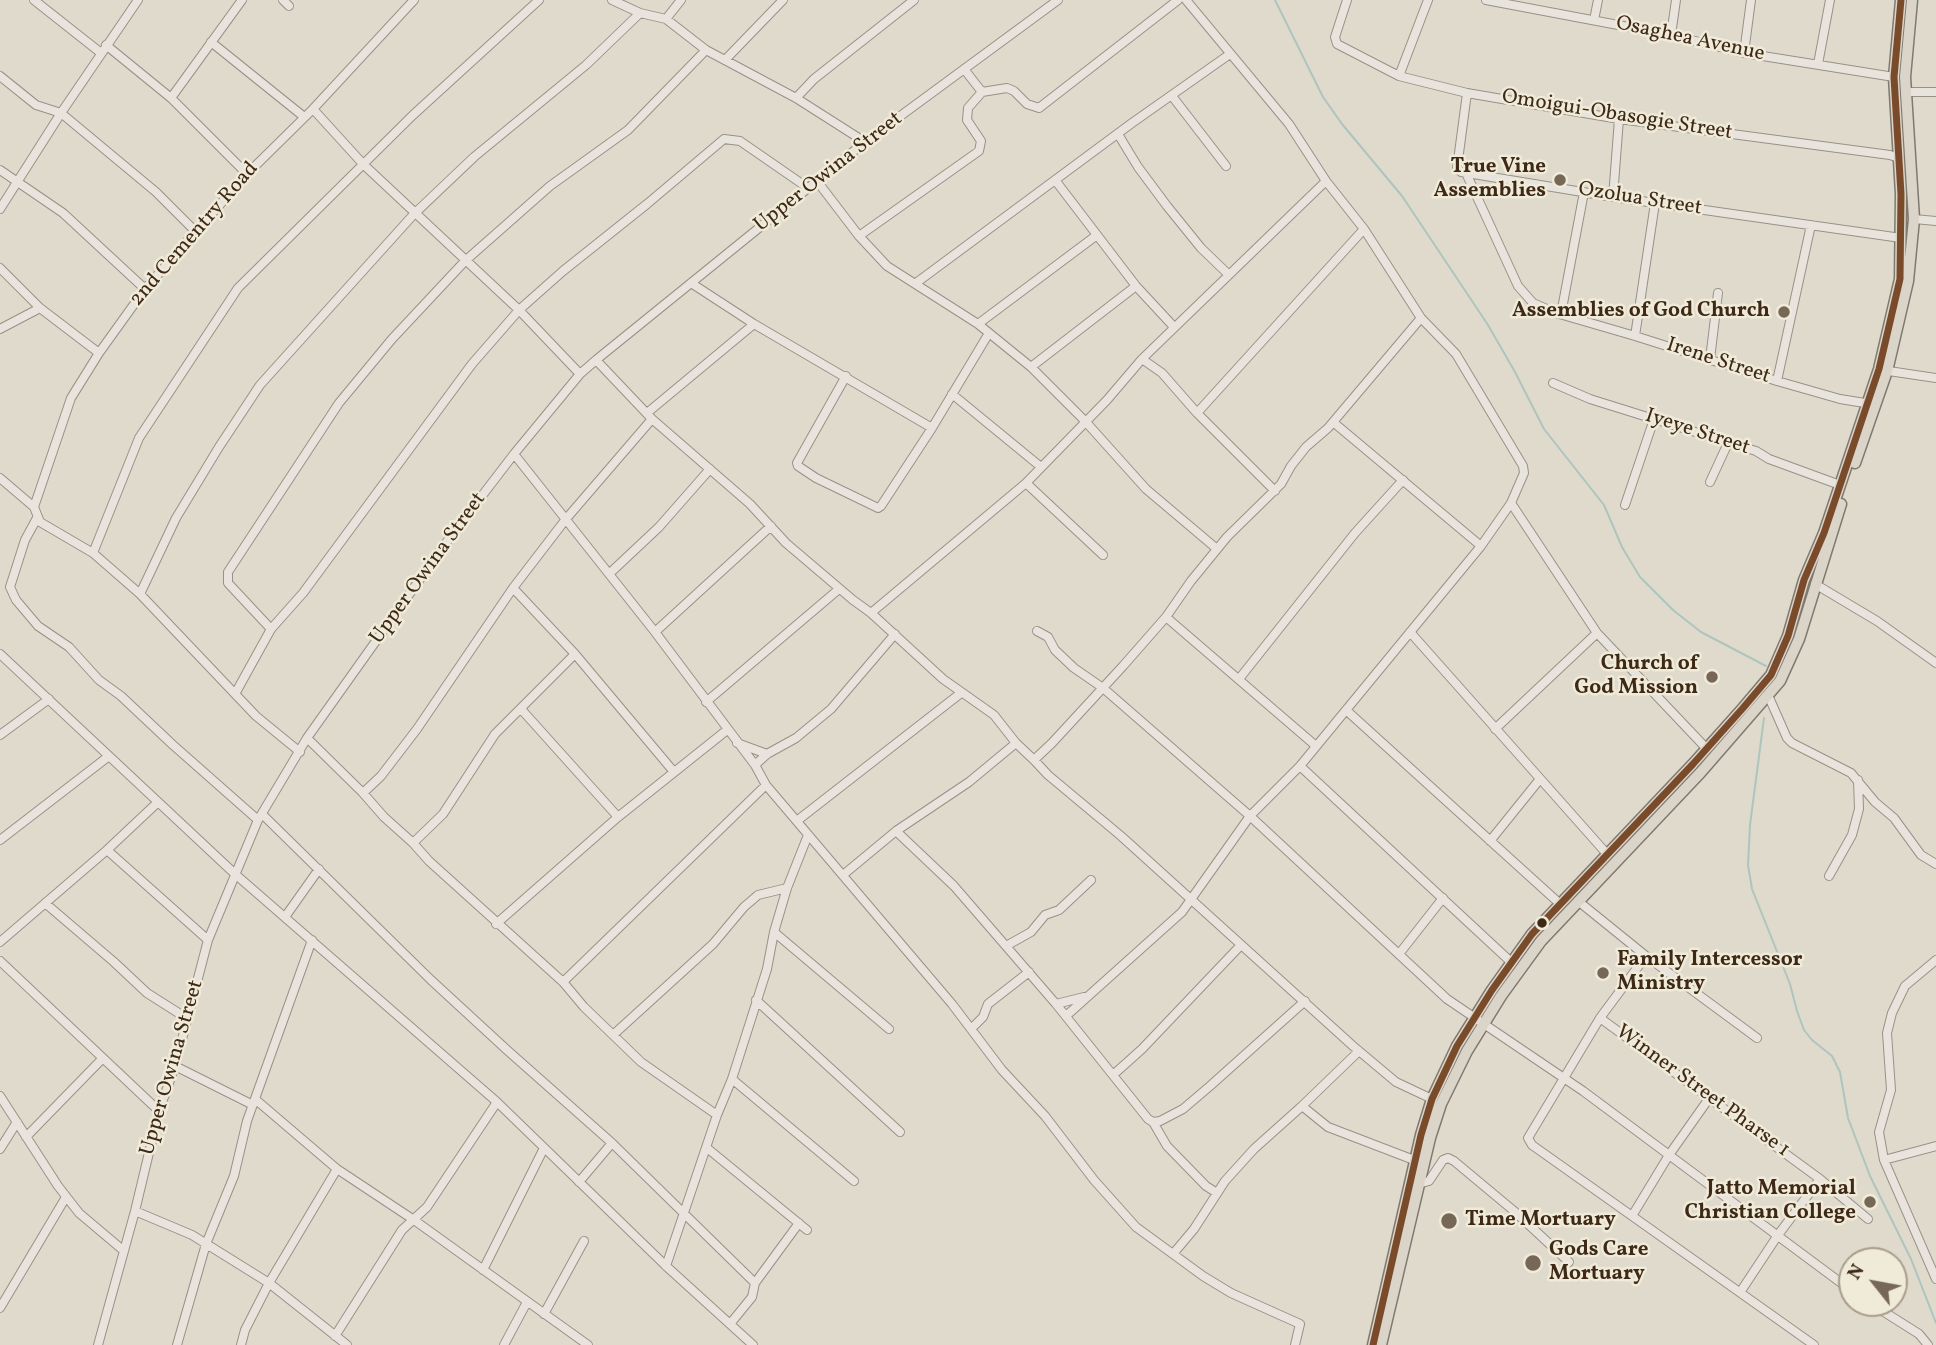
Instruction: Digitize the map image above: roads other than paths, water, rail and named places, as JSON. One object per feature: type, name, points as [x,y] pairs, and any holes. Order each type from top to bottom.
[{"type":"main road","points":[[1883,370],[1900,279],[1902,194],[1894,77],[1900,0]]},
{"type":"main road","points":[[1373,1345],[1414,1160],[1432,1100],[1457,1046],[1578,901],[1701,772],[1780,681],[1799,639],[1908,281],[1914,219],[1905,92],[1912,0]]},
{"type":"main road","points":[[1381,1345],[1418,1184],[1441,1104],[1479,1021],[1511,962],[1559,903],[1707,749],[1771,675],[1788,636],[1804,580],[1872,404]]},
{"type":"street","points":[[0,209],[138,0]]},
{"type":"street","points":[[171,98],[242,0]]},
{"type":"street","name":"2nd Cementry Road","points":[[34,507],[71,398],[99,353],[145,289],[247,174],[313,109],[414,0]]},
{"type":"street","points":[[93,553],[139,438],[238,288],[465,65],[538,0]]},
{"type":"street","points":[[612,0],[640,13],[666,19],[706,50],[796,98],[865,142]]},
{"type":"street","points":[[666,19],[681,0]]},
{"type":"street","points":[[725,60],[783,0]]},
{"type":"street","points":[[796,98],[814,79],[915,0]]},
{"type":"street","name":"Upper Owina Street","points":[[98,1345],[135,1212],[159,1111],[175,1066],[208,940],[235,874],[260,817],[307,738],[445,544],[580,374],[865,142],[1058,0]]},
{"type":"street","points":[[859,236],[979,151],[981,141],[967,120],[968,108],[982,92],[1007,88],[1027,104],[1039,108],[1178,0]]},
{"type":"street","points":[[1066,1016],[1182,912],[1250,816],[1300,766],[1481,545],[1511,503],[1522,482],[1523,466],[1456,354],[1421,318],[1364,229],[1326,181],[1289,124],[1186,0]]},
{"type":"street","name":"Omoigui-Obasogie Street","points":[[1347,0],[1335,37],[1337,44],[1399,76],[1467,93],[1619,119],[1899,158]]},
{"type":"street","points":[[1399,76],[1428,0]]},
{"type":"street","name":"Osaghea Avenue","points":[[1486,0],[1671,35],[1744,53],[1894,77]]},
{"type":"street","points":[[1594,20],[1598,0]]},
{"type":"street","points":[[1671,35],[1676,0]]},
{"type":"street","points":[[1744,53],[1751,0]]},
{"type":"street","points":[[1818,64],[1830,0]]},
{"type":"street","points":[[40,2],[101,53]]},
{"type":"street","points":[[140,594],[176,518],[260,385],[414,214],[474,157],[586,65],[640,13]]},
{"type":"street","points":[[211,42],[303,116]]},
{"type":"street","points":[[106,45],[171,98],[247,174]]},
{"type":"street","points":[[271,629],[228,583],[228,572],[339,403],[392,339],[465,261],[550,186],[628,130],[706,50]]},
{"type":"street","points":[[916,283],[1230,54]]},
{"type":"street","points":[[964,69],[982,92]]},
{"type":"street","points":[[0,76],[36,106],[61,113],[156,192],[196,232]]},
{"type":"street","points":[[1905,92],[1936,92]]},
{"type":"street","points":[[1466,173],[1457,168],[1467,93]]},
{"type":"street","points":[[1172,96],[1226,166]]},
{"type":"street","points":[[313,109],[363,164],[519,310],[580,374]]},
{"type":"street","points":[[1613,197],[1619,119]]},
{"type":"street","points":[[1118,134],[1167,206],[1228,274]]},
{"type":"street","points":[[235,694],[271,629],[303,593],[472,364],[519,310],[724,139],[740,141],[808,188]]},
{"type":"street","points":[[0,170],[63,213],[145,289]]},
{"type":"street","name":"Ozolua Street","points":[[1466,173],[1901,238]]},
{"type":"street","name":"Irene Street","points":[[1466,173],[1522,293],[1533,303],[1777,381],[1840,399],[1872,404]]},
{"type":"street","points":[[1055,180],[1136,286],[1174,327]]},
{"type":"street","points":[[817,181],[859,236],[887,266],[978,324],[1031,367],[1085,421],[1146,489],[1217,549]]},
{"type":"street","points":[[871,613],[1026,483],[1142,359],[1326,181]]},
{"type":"street","points":[[1561,314],[1584,192]]},
{"type":"street","points":[[1635,336],[1655,203]]},
{"type":"street","points":[[1914,219],[1936,221]]},
{"type":"street","points":[[1777,381],[1811,225]]},
{"type":"street","points":[[1197,413],[1364,229]]},
{"type":"street","points":[[978,324],[1097,235]]},
{"type":"street","points":[[0,268],[40,308],[99,353]]},
{"type":"street","points":[[691,283],[754,324],[932,428]]},
{"type":"street","points":[[1031,367],[1136,286]]},
{"type":"street","points":[[1710,359],[1718,293]]},
{"type":"street","points":[[0,329],[40,308]]},
{"type":"street","points":[[1034,760],[1079,715],[1166,617],[1217,549],[1275,491],[1306,447],[1333,422],[1421,318]]},
{"type":"street","points":[[362,793],[381,776],[417,729],[513,588],[650,416],[754,324]]},
{"type":"street","points":[[846,376],[797,459],[798,466],[867,505],[878,508],[932,428],[989,333]]},
{"type":"street","points":[[1142,359],[1162,373],[1197,413],[1275,491]]},
{"type":"street","points":[[596,360],[650,416],[710,468],[786,542],[961,693],[994,715],[1016,743],[1048,775],[1121,836],[1359,1051],[1396,1082],[1432,1100]]},
{"type":"street","points":[[1883,370],[1936,378]]},
{"type":"street","name":"Iyeye Street","points":[[1553,383],[1590,399],[1756,451],[1769,459],[1840,485]]},
{"type":"street","points":[[952,394],[1041,467]]},
{"type":"street","points":[[1625,505],[1654,419]]},
{"type":"street","points":[[1333,422],[1481,545]]},
{"type":"street","points":[[1710,482],[1728,443]]},
{"type":"street","points":[[514,454],[655,632],[755,765],[766,785],[798,820],[1002,1070],[1045,1116],[1102,1190],[1136,1227],[1203,1276],[1231,1293],[1300,1324],[1296,1345]]},
{"type":"street","points":[[609,574],[659,527],[710,468]]},
{"type":"street","points":[[0,478],[34,507],[37,518],[44,525],[93,553],[140,594],[256,716],[300,752]]},
{"type":"street","points":[[1239,680],[1355,533],[1403,480]]},
{"type":"street","points":[[1026,483],[1103,555]]},
{"type":"street","points":[[1511,503],[1597,633],[1707,749]]},
{"type":"street","points":[[37,518],[25,540],[10,587],[16,600],[38,626],[69,647],[99,680],[127,701],[173,745],[318,869],[507,1050],[612,1143],[755,1283]]},
{"type":"street","points":[[655,632],[771,526]]},
{"type":"street","points":[[1815,584],[1877,621],[1936,663]]},
{"type":"street","points":[[0,587],[10,587]]},
{"type":"street","points":[[513,588],[575,654],[674,772]]},
{"type":"street","points":[[706,702],[839,589]]},
{"type":"street","points":[[1166,617],[1316,746]]},
{"type":"street","points":[[1037,631],[1048,637],[1055,650],[1074,668],[1103,688],[1250,816],[1447,999],[1563,1077],[1838,1280]]},
{"type":"street","points":[[1410,632],[1607,854]]},
{"type":"street","points":[[1495,729],[1597,633]]},
{"type":"street","points":[[755,765],[767,754],[796,738],[831,709],[895,634]]},
{"type":"street","points":[[0,654],[235,874],[496,1102],[753,1345]]},
{"type":"street","points":[[412,842],[443,814],[495,734],[575,654]]},
{"type":"street","points":[[798,820],[961,693]]},
{"type":"street","points":[[1768,695],[1787,738],[1838,765],[1858,780],[1869,796],[1907,833],[1921,855],[1936,864]]},
{"type":"street","points":[[0,735],[48,699]]},
{"type":"street","points":[[521,709],[618,817]]},
{"type":"street","points":[[1346,710],[1559,903]]},
{"type":"street","points":[[496,924],[618,817],[727,730]]},
{"type":"street","points":[[307,738],[384,817],[496,924],[563,982],[584,1007],[641,1062],[717,1115]]},
{"type":"street","points":[[737,742],[767,754]]},
{"type":"street","points":[[843,875],[896,831],[969,782],[1016,743]]},
{"type":"street","points":[[0,840],[109,756]]},
{"type":"street","points":[[1300,766],[1511,962]]},
{"type":"street","points":[[1490,841],[1540,779]]},
{"type":"street","points":[[1829,876],[1852,835],[1858,809],[1858,780]]},
{"type":"street","points":[[563,982],[766,785]]},
{"type":"street","points":[[0,942],[157,803]]},
{"type":"street","points":[[896,831],[954,886],[1153,1122],[1167,1146],[1206,1186],[1217,1193]]},
{"type":"street","points":[[667,1266],[717,1115],[732,1079],[767,970],[774,932],[787,888],[808,835]]},
{"type":"street","points":[[107,850],[208,940]]},
{"type":"street","points":[[285,917],[318,869]]},
{"type":"street","points":[[1006,946],[1031,932],[1045,915],[1059,910],[1091,880]]},
{"type":"street","points":[[613,1035],[713,944],[758,895],[787,888]]},
{"type":"street","points":[[1399,954],[1443,898]]},
{"type":"street","points":[[1578,901],[1646,956],[1757,1038]]},
{"type":"street","points":[[45,903],[146,993],[188,1019]]},
{"type":"street","points":[[774,932],[889,1029]]},
{"type":"street","points":[[177,1345],[206,1244],[234,1176],[254,1102],[312,940]]},
{"type":"street","points":[[1113,1075],[1142,1049],[1241,945]]},
{"type":"street","points":[[1646,956],[1600,1018],[1528,1138],[1532,1145],[1814,1345]]},
{"type":"street","points":[[1936,960],[1905,986],[1889,1023],[1887,1033],[1891,1090],[1879,1132],[1884,1160],[1936,1279]]},
{"type":"street","points":[[0,961],[159,1111]]},
{"type":"street","points":[[971,1029],[983,1017],[988,1004],[1029,972]]},
{"type":"street","points":[[1056,1004],[1087,996]]},
{"type":"street","points":[[756,1000],[900,1132]]},
{"type":"street","points":[[1153,1122],[1160,1121],[1192,1101],[1305,1001]]},
{"type":"street","name":"Winner Street Pharse 1","points":[[1600,1018],[1820,1179],[1868,1219]]},
{"type":"street","points":[[1173,1254],[1217,1193],[1254,1149],[1303,1107],[1359,1051]]},
{"type":"street","points":[[26,1137],[102,1059]]},
{"type":"street","points":[[175,1066],[254,1102],[337,1168],[588,1345]]},
{"type":"street","points":[[732,1079],[854,1181]]},
{"type":"street","points":[[0,1096],[66,1197],[79,1213],[124,1251]]},
{"type":"street","points":[[1632,1216],[1710,1097]]},
{"type":"street","points":[[335,1336],[402,1230],[426,1208],[496,1102]]},
{"type":"street","points":[[1303,1107],[1328,1127],[1414,1160]]},
{"type":"street","points":[[0,1149],[17,1122]]},
{"type":"street","points":[[579,1182],[612,1143]]},
{"type":"street","points":[[1884,1160],[1936,1146]]},
{"type":"street","points":[[483,1270],[544,1148]]},
{"type":"street","points":[[707,1148],[807,1230]]},
{"type":"street","points":[[1418,1184],[1429,1181],[1443,1160],[1448,1158],[1454,1161],[1569,1262]]},
{"type":"street","points":[[241,1345],[245,1330],[269,1283],[337,1168]]},
{"type":"street","points":[[1741,1291],[1820,1179]]},
{"type":"street","points":[[0,1308],[66,1197]]},
{"type":"street","points":[[135,1212],[192,1235],[269,1283],[347,1345]]},
{"type":"street","points":[[730,1324],[752,1297],[755,1283],[799,1223]]},
{"type":"street","points":[[544,1314],[584,1241]]},
{"type":"street","points":[[503,1345],[527,1302]]},
{"type":"street","points":[[1891,1317],[1919,1335],[1928,1345]]},
{"type":"waterway","points":[[1275,0],[1323,97],[1402,196],[1488,325],[1544,429],[1604,505],[1622,547],[1640,577],[1673,610],[1701,632],[1766,666]]},
{"type":"waterway","points":[[1764,718],[1750,825],[1748,865],[1752,889],[1790,984],[1804,1030],[1832,1056],[1840,1072],[1848,1118],[1870,1176],[1911,1259],[1936,1323]]},
{"type":"place","name":"True Vine Assemblies","points":[[1560,180]]},
{"type":"place","name":"Assemblies of God Church","points":[[1784,312]]},
{"type":"place","name":"Church of God Mission","points":[[1712,677]]},
{"type":"place","name":"Family Intercessor Ministry","points":[[1603,973]]},
{"type":"place","name":"Jatto Memorial Christian College","points":[[1870,1202]]},
{"type":"place","name":"Time Mortuary","points":[[1449,1221]]},
{"type":"place","name":"Gods Care Mortuary","points":[[1533,1263]]}]
